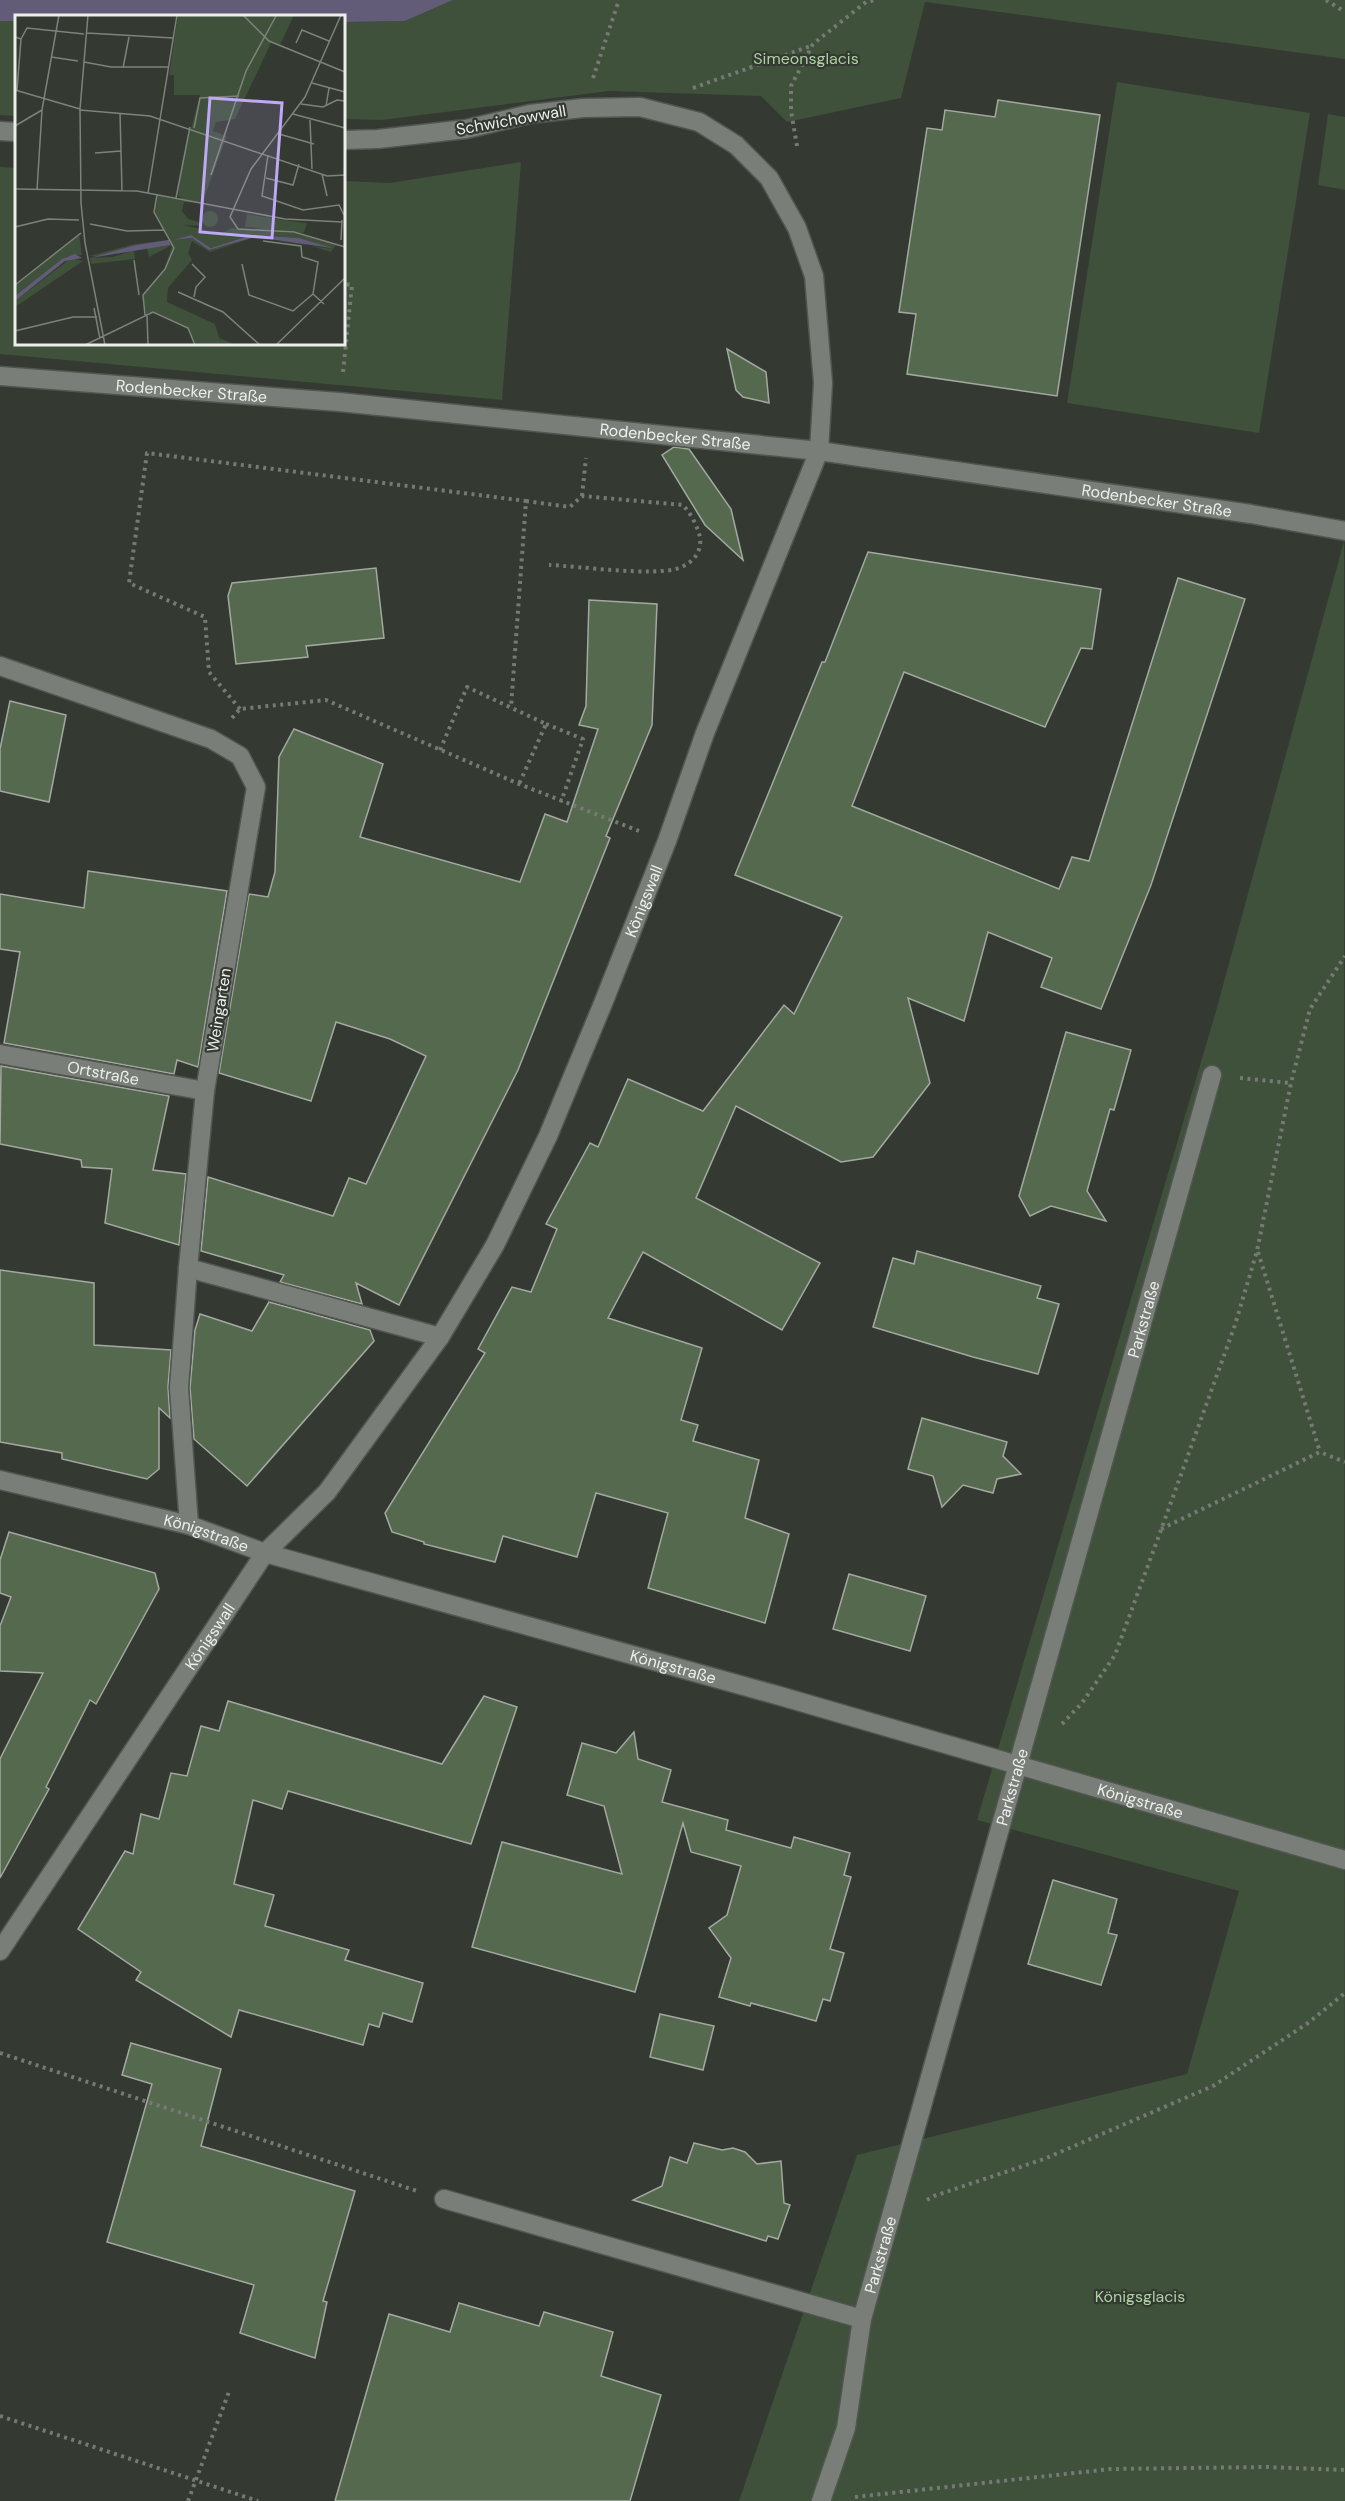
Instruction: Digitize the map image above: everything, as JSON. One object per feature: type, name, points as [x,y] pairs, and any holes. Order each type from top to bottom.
[{"type":"street","name":"Schwichowwall","points":[[345,140],[378,139],[466,129],[530,114],[583,108],[640,107],[699,122],[736,145],[769,178],[797,228],[813,276],[823,383],[819,451]]},
{"type":"street","points":[[0,131],[15,132]]},
{"type":"street","name":"Rodenbecker Straße","points":[[0,376],[339,402],[819,451],[1239,512],[1345,531]]},
{"type":"street","name":"Königswall","points":[[0,1951],[5,1929],[265,1553],[327,1492],[440,1337],[495,1245],[548,1136],[667,842],[705,734],[819,451]]},
{"type":"street","name":"Weingarten","points":[[0,666],[212,739],[240,756],[256,788],[206,1091],[189,1268],[179,1388],[189,1525]]},
{"type":"street","name":"Ortstraße","points":[[0,1054],[206,1091]]},
{"type":"street","name":"Parkstraße","points":[[821,2501],[846,2428],[862,2319],[1212,1076]]},
{"type":"street","points":[[189,1268],[440,1337]]},
{"type":"street","name":"Königstraße","points":[[0,1480],[189,1525],[265,1553],[780,1696],[1018,1767],[1345,1860]]},
{"type":"street","points":[[444,2199],[862,2319]]},
{"type":"path","points":[[583,108],[619,0]]},
{"type":"path","points":[[640,107],[813,44],[866,2],[876,0]]},
{"type":"path","points":[[1326,0],[1345,12]]},
{"type":"path","points":[[797,146],[791,111],[791,86],[813,44]]},
{"type":"path","points":[[339,402],[352,285],[345,284]]},
{"type":"path","points":[[240,709],[209,672],[205,617],[129,583],[147,453],[570,507],[582,496],[584,484]]},
{"type":"path","points":[[549,565],[638,571],[678,569],[694,559],[701,545],[698,530],[690,513],[683,505],[582,496]]},
{"type":"path","points":[[511,707],[526,501]]},
{"type":"path","points":[[440,750],[467,687],[583,739],[561,802]]},
{"type":"path","points":[[212,739],[240,709],[326,700],[561,802],[667,842]]},
{"type":"path","points":[[519,784],[546,724]]},
{"type":"path","points":[[1058,1727],[1082,1703],[1115,1655],[1235,1325],[1257,1251],[1290,1083],[1310,1009],[1345,956]]},
{"type":"path","points":[[1212,1076],[1290,1083]]},
{"type":"path","points":[[1257,1251],[1320,1452]]},
{"type":"path","points":[[1161,1530],[1320,1452],[1345,1462]]},
{"type":"path","points":[[919,2206],[934,2196],[1044,2159],[1214,2086],[1308,2023],[1345,1993]]},
{"type":"path","points":[[0,2054],[444,2199]]},
{"type":"path","points":[[188,2501],[230,2389]]},
{"type":"path","points":[[0,2416],[258,2501]]},
{"type":"path","points":[[847,2498],[1111,2469],[1266,2467],[1345,2470]]},
{"type":"green space","name":"Simeonsglacis","points":[[453,0],[1345,0],[1345,59],[925,2],[901,98],[787,122],[761,96],[609,91],[382,120],[345,119],[345,22],[405,21]]},
{"type":"green space","points":[[0,21],[15,21],[15,116],[0,115]]},
{"type":"green space","points":[[1117,82],[1310,113],[1259,433],[1067,403]]},
{"type":"green space","points":[[1328,114],[1345,117],[1345,190],[1318,185]]},
{"type":"green space","points":[[521,162],[502,400],[0,354],[0,167],[15,168],[15,345],[345,345],[345,181],[390,183]]},
{"type":"green space","name":"Königsglacis","points":[[1344,541],[1345,2501],[739,2501],[857,2155],[1187,2074],[1239,1891],[977,1820],[1216,1011]]},
{"type":"shaded area","points":[[0,0],[453,0],[405,21],[345,22],[345,15],[15,15],[15,21],[0,21]]},
{"type":"building","points":[[998,100],[1100,115],[1057,396],[907,374],[916,314],[899,312],[927,128],[942,130],[945,110],[995,117]]},
{"type":"building","points":[[727,349],[766,372],[769,403],[743,397],[736,390]]},
{"type":"building","points":[[674,447],[689,449],[731,509],[743,560],[705,525],[662,455]]},
{"type":"building","points":[[868,552],[1101,589],[1092,649],[1081,648],[1045,727],[904,672],[852,806],[1059,889],[1072,857],[1089,861],[1178,578],[1245,599],[1151,885],[1101,1009],[1041,987],[1052,958],[988,932],[964,1021],[908,998],[930,1083],[873,1157],[841,1162],[736,1106],[696,1198],[820,1263],[782,1330],[643,1252],[608,1318],[702,1348],[681,1420],[698,1425],[693,1441],[759,1460],[745,1518],[789,1534],[765,1623],[648,1588],[668,1513],[596,1493],[577,1557],[503,1536],[495,1562],[424,1544],[424,1542],[392,1532],[385,1513],[485,1353],[478,1349],[512,1287],[531,1292],[557,1229],[546,1224],[590,1143],[598,1147],[628,1079],[703,1111],[784,1005],[794,1014],[842,917],[735,875],[822,662],[825,662]]},
{"type":"building","points":[[376,568],[384,638],[306,646],[308,657],[236,664],[228,596],[232,583]]},
{"type":"building","points":[[589,600],[657,604],[652,725],[606,836],[610,838],[518,1070],[399,1305],[356,1283],[362,1304],[280,1282],[284,1275],[201,1251],[208,1177],[333,1216],[349,1178],[366,1184],[426,1056],[390,1039],[336,1022],[311,1101],[219,1073],[249,894],[268,897],[275,872],[279,757],[294,729],[383,764],[360,837],[520,882],[545,814],[567,822],[598,729],[579,725],[586,706]]},
{"type":"building","points":[[10,701],[66,715],[49,802],[0,791],[0,749]]},
{"type":"building","points":[[88,871],[227,891],[198,1067],[177,1060],[174,1074],[4,1043],[20,952],[0,949],[0,894],[84,908]]},
{"type":"building","points":[[1066,1032],[1131,1050],[1114,1110],[1110,1109],[1087,1191],[1106,1221],[1051,1206],[1030,1216],[1019,1196]]},
{"type":"building","points":[[1,1066],[169,1096],[153,1170],[186,1174],[179,1245],[105,1223],[112,1169],[82,1167],[81,1160],[0,1144]]},
{"type":"building","points":[[917,1251],[1041,1286],[1037,1298],[1059,1304],[1038,1374],[873,1327],[893,1258],[914,1264]]},
{"type":"building","points":[[0,1270],[94,1283],[94,1345],[171,1350],[168,1387],[170,1418],[159,1408],[159,1469],[147,1479],[62,1459],[62,1453],[0,1442]]},
{"type":"building","points":[[269,1302],[370,1330],[374,1341],[247,1486],[194,1439],[190,1388],[195,1330],[200,1314],[252,1331]]},
{"type":"building","points":[[922,1418],[1007,1442],[1003,1456],[1021,1474],[997,1479],[993,1493],[963,1485],[942,1507],[933,1476],[908,1469]]},
{"type":"building","points":[[9,1532],[155,1573],[159,1589],[96,1704],[90,1700],[46,1787],[49,1789],[0,1878],[0,1759],[43,1673],[0,1671],[0,1626],[11,1597],[0,1593],[0,1560]]},
{"type":"building","points":[[849,1574],[926,1596],[910,1651],[833,1629]]},
{"type":"building","points":[[484,1696],[517,1707],[471,1844],[288,1791],[282,1809],[253,1800],[234,1884],[274,1895],[265,1926],[349,1950],[345,1960],[423,1983],[412,2022],[383,2013],[379,2027],[369,2024],[363,2045],[239,2010],[231,2037],[136,1980],[141,1972],[78,1929],[125,1851],[133,1854],[141,1814],[159,1819],[171,1773],[187,1776],[201,1726],[219,1731],[228,1701],[442,1764]]},
{"type":"building","points":[[634,1732],[638,1759],[671,1770],[662,1802],[728,1820],[726,1830],[791,1848],[794,1837],[850,1853],[844,1875],[851,1877],[830,1949],[844,1953],[830,2001],[823,1999],[816,2021],[751,2003],[750,2006],[719,1997],[731,1958],[709,1928],[727,1915],[741,1866],[691,1852],[683,1823],[635,1992],[472,1947],[502,1842],[622,1874],[604,1806],[567,1795],[582,1743],[616,1753]]},
{"type":"building","points":[[1053,1880],[1117,1899],[1108,1933],[1117,1935],[1101,1985],[1028,1964]]},
{"type":"building","points":[[660,2014],[714,2026],[703,2070],[650,2057]]},
{"type":"building","points":[[131,2043],[221,2069],[201,2146],[355,2191],[323,2301],[327,2302],[315,2358],[240,2333],[254,2285],[107,2242],[152,2084],[122,2075]]},
{"type":"building","points":[[694,2143],[722,2150],[733,2148],[745,2152],[757,2164],[781,2161],[784,2203],[790,2205],[778,2239],[768,2236],[766,2241],[633,2200],[662,2186],[670,2157],[687,2163]]},
{"type":"building","points":[[459,2303],[539,2326],[544,2312],[613,2332],[601,2376],[661,2395],[630,2501],[335,2501],[389,2314],[450,2332]]}]
